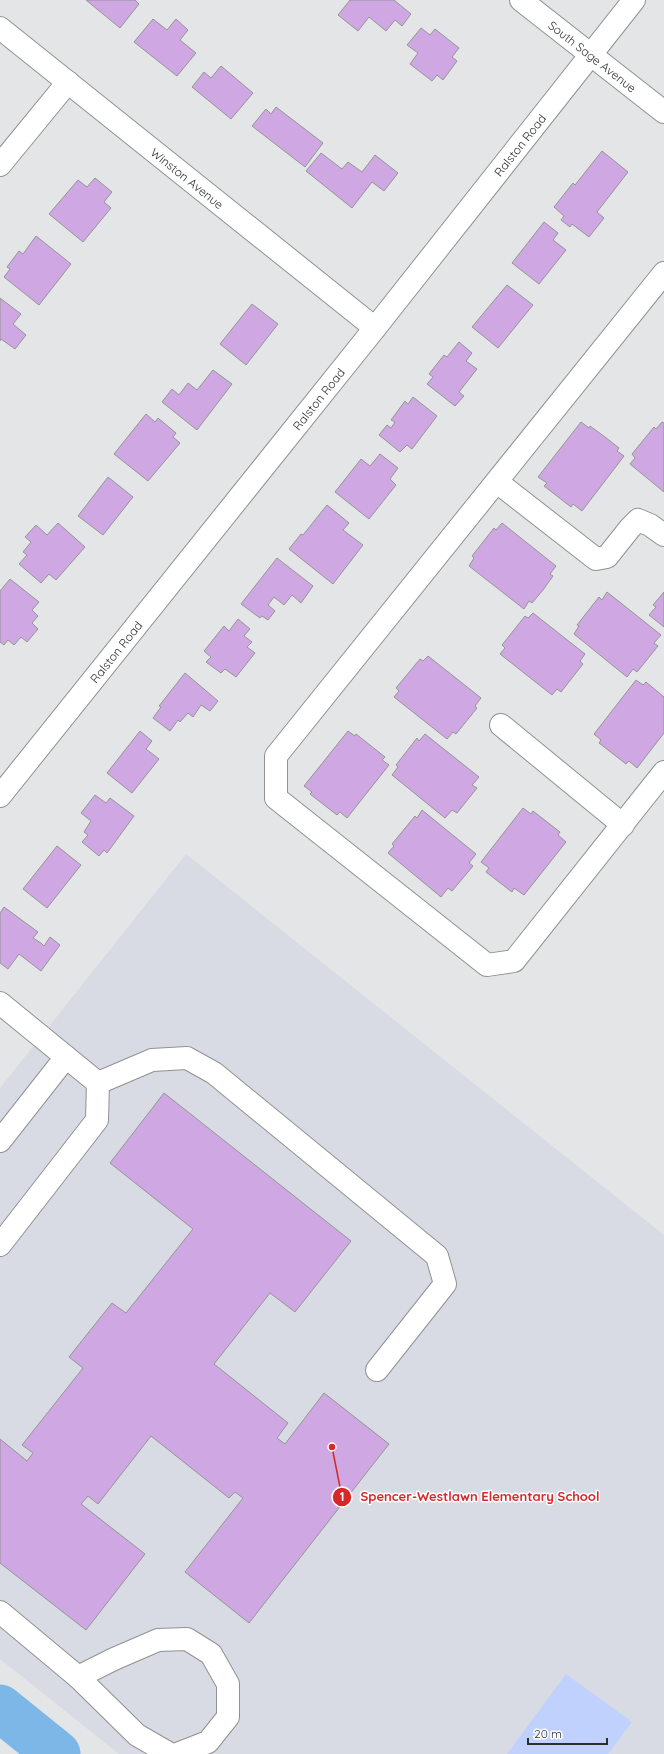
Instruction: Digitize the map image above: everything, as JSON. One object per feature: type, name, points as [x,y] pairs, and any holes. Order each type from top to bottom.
[{"type":"street","name":"South Sage Avenue","points":[[521,0],[664,112]]},
{"type":"street","name":"Ralston Road","points":[[0,796],[375,328],[634,0]]},
{"type":"street","name":"Winston Avenue","points":[[0,28],[375,328]]},
{"type":"street","points":[[0,165],[68,82]]},
{"type":"street","points":[[664,273],[276,756],[276,798],[487,965],[514,961],[664,772]]},
{"type":"street","points":[[497,482],[596,559],[607,557],[638,520],[650,525],[664,535]]},
{"type":"street","points":[[501,725],[622,825]]},
{"type":"street","points":[[0,1003],[98,1083]]},
{"type":"street","points":[[0,1141],[66,1057]]},
{"type":"street","points":[[98,1083],[152,1060],[187,1058],[214,1074],[437,1256],[445,1284],[377,1370]]},
{"type":"street","points":[[0,1245],[97,1120],[98,1083]]},
{"type":"street","points":[[0,1612],[78,1677],[137,1735],[170,1754]]},
{"type":"street","points":[[78,1677],[114,1659],[158,1640],[186,1639],[211,1654],[228,1684],[228,1717],[208,1742],[177,1754]]},
{"type":"shaded area","points":[[186,854],[664,1235],[664,1754],[119,1754],[0,1659],[0,1088]]},
{"type":"shaded area","points":[[566,1674],[632,1722],[608,1754],[507,1754]]},
{"type":"building","points":[[86,0],[135,0],[139,4],[120,28]]},
{"type":"building","points":[[350,0],[394,0],[411,14],[402,26],[395,20],[386,31],[369,17],[358,31],[338,15]]},
{"type":"building","points":[[153,19],[167,30],[176,19],[188,30],[180,40],[196,53],[177,76],[134,42]]},
{"type":"building","points":[[421,28],[430,35],[435,29],[459,48],[452,57],[457,61],[443,80],[437,75],[432,81],[410,64],[418,53],[407,45]]},
{"type":"building","points":[[221,66],[253,93],[231,119],[192,87],[204,72],[211,78]]},
{"type":"building","points":[[276,107],[323,143],[305,167],[252,126],[266,109],[271,114]]},
{"type":"building","points":[[602,151],[628,172],[597,212],[604,218],[589,237],[572,224],[570,227],[561,220],[564,216],[554,207],[573,183],[575,185]]},
{"type":"building","points":[[321,153],[342,169],[348,162],[362,172],[375,155],[398,173],[384,191],[372,182],[352,208],[306,171]]},
{"type":"building","points":[[95,178],[112,192],[104,202],[111,208],[83,242],[49,214],[78,180],[87,187]]},
{"type":"building","points":[[544,222],[558,233],[553,240],[566,250],[539,284],[512,263]]},
{"type":"building","points":[[36,236],[71,264],[39,305],[4,277],[10,269],[7,267],[19,251],[23,254]]},
{"type":"building","points":[[507,285],[533,305],[498,348],[472,327]]},
{"type":"building","points":[[0,298],[21,314],[13,324],[26,335],[15,349],[1,339],[0,341]]},
{"type":"building","points":[[252,304],[278,324],[246,365],[220,344]]},
{"type":"building","points":[[459,342],[472,353],[466,361],[477,369],[459,392],[464,396],[455,406],[427,384],[433,377],[429,374],[444,355],[447,357]]},
{"type":"building","points":[[213,370],[232,384],[197,430],[162,402],[172,389],[179,395],[188,383],[197,390]]},
{"type":"building","points":[[413,397],[437,416],[412,449],[407,445],[400,452],[379,435],[387,425],[391,428],[395,422],[391,420],[405,401],[408,404]]},
{"type":"building","points":[[146,414],[155,422],[158,418],[176,433],[173,437],[180,443],[148,481],[114,454]]},
{"type":"building","points":[[581,422],[589,428],[590,426],[619,448],[617,451],[624,456],[582,511],[573,504],[571,507],[544,486],[547,483],[538,477]]},
{"type":"building","points":[[662,422],[664,423],[664,492],[630,464],[635,458],[632,454],[654,427],[656,429]]},
{"type":"building","points":[[380,454],[398,468],[390,479],[396,485],[369,519],[335,492],[361,459],[370,466]]},
{"type":"building","points":[[108,477],[133,497],[103,535],[78,516]]},
{"type":"building","points":[[327,505],[349,523],[343,530],[363,545],[333,584],[289,549],[301,534],[303,535]]},
{"type":"building","points":[[58,523],[85,547],[56,580],[49,574],[41,583],[19,564],[27,555],[23,552],[31,542],[25,537],[36,525],[47,535]]},
{"type":"building","points":[[502,523],[556,566],[550,574],[553,576],[543,590],[532,603],[529,601],[524,609],[469,566],[474,558],[472,556],[494,528],[496,530]]},
{"type":"building","points":[[277,558],[313,586],[301,603],[292,595],[284,605],[274,597],[268,605],[275,611],[268,620],[262,616],[260,618],[241,604]]},
{"type":"building","points":[[10,579],[39,602],[32,610],[38,616],[32,623],[38,629],[27,642],[21,637],[14,645],[8,640],[4,645],[0,642],[0,591]]},
{"type":"building","points":[[607,592],[661,635],[654,643],[658,646],[637,672],[633,669],[627,677],[574,634],[579,626],[577,625],[599,597],[602,600]]},
{"type":"building","points":[[664,592],[664,627],[649,615],[656,607],[653,605]]},
{"type":"building","points":[[533,613],[585,654],[580,661],[583,664],[561,692],[557,689],[552,695],[500,654],[505,648],[502,645],[525,616],[528,618]]},
{"type":"building","points":[[238,619],[250,629],[244,636],[252,642],[247,647],[255,653],[236,677],[225,669],[221,673],[206,662],[211,657],[204,651],[224,626],[229,631]]},
{"type":"building","points":[[428,656],[481,698],[475,706],[477,708],[456,734],[453,732],[447,739],[394,697],[399,691],[396,688],[420,659],[423,661]]},
{"type":"building","points":[[185,673],[218,701],[210,711],[201,705],[193,717],[188,713],[180,722],[178,720],[170,731],[153,718],[161,707],[159,706]]},
{"type":"building","points":[[636,680],[643,685],[646,682],[664,697],[664,733],[637,768],[629,761],[626,764],[599,743],[601,740],[594,734]]},
{"type":"building","points":[[140,731],[152,741],[146,749],[159,759],[132,793],[107,773]]},
{"type":"building","points":[[348,731],[355,736],[356,734],[385,757],[382,760],[389,765],[347,818],[340,812],[337,815],[310,794],[312,792],[304,786]]},
{"type":"building","points":[[425,734],[479,777],[472,785],[477,788],[457,813],[452,810],[445,818],[392,775],[398,767],[396,765],[417,738],[419,741]]},
{"type":"building","points":[[95,795],[106,803],[110,798],[134,816],[107,853],[104,850],[99,856],[82,842],[88,835],[84,832],[91,821],[81,813]]},
{"type":"building","points":[[523,808],[531,814],[533,811],[560,832],[558,835],[566,842],[524,895],[514,888],[512,892],[486,872],[489,868],[481,862]]},
{"type":"building","points":[[422,810],[476,854],[469,863],[473,866],[452,891],[448,888],[441,897],[388,853],[394,846],[392,844],[415,816],[417,818]]},
{"type":"building","points":[[57,846],[81,865],[47,908],[23,889]]},
{"type":"building","points":[[4,907],[38,932],[33,938],[44,946],[50,937],[60,945],[41,971],[19,954],[8,969],[0,963],[0,913]]},
{"type":"building","points":[[164,1093],[351,1241],[295,1312],[270,1293],[214,1364],[288,1423],[277,1438],[285,1444],[324,1393],[389,1444],[249,1623],[185,1572],[243,1498],[235,1492],[229,1498],[151,1436],[98,1504],[88,1496],[81,1504],[145,1554],[86,1630],[0,1563],[0,1439],[27,1461],[33,1453],[22,1445],[83,1368],[69,1357],[112,1303],[126,1313],[193,1229],[110,1163]]},
{"type":"waterway","points":[[0,1708],[57,1754]]},
{"type":"place","name":"Spencer-Westlawn Elementary School","points":[[332,1447]]}]
